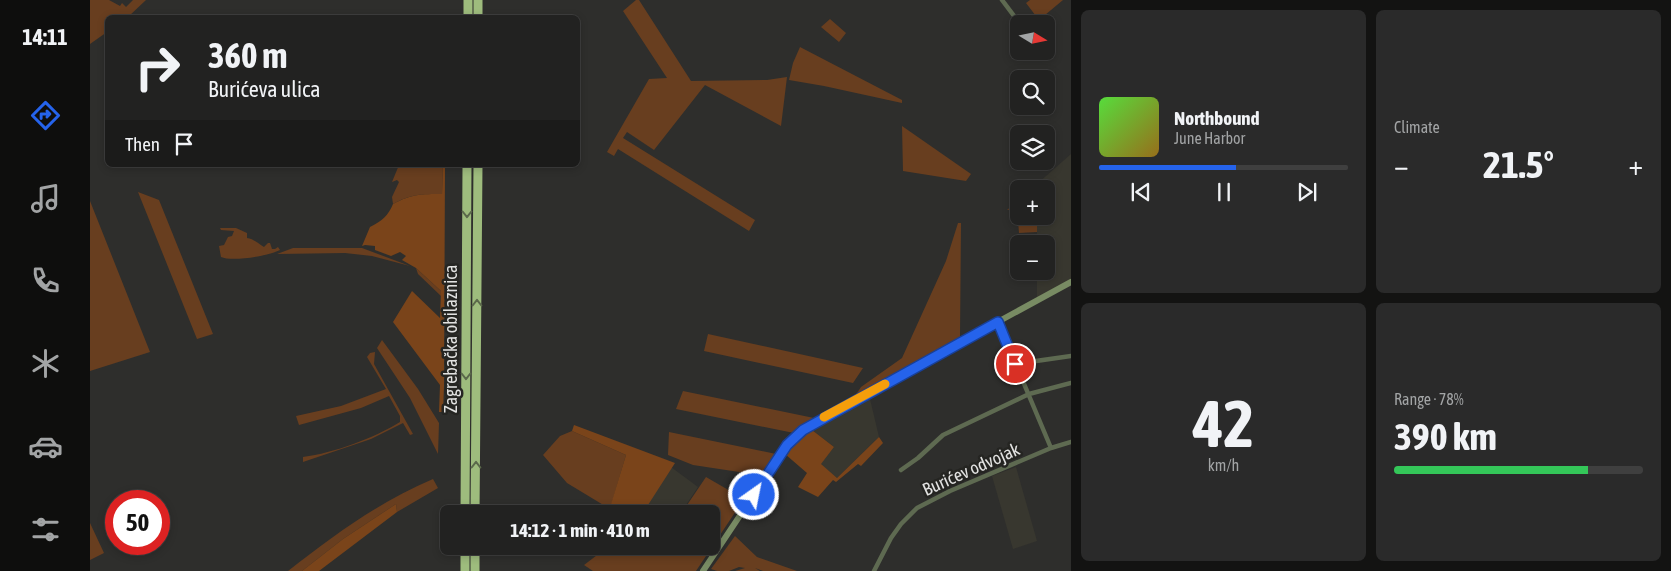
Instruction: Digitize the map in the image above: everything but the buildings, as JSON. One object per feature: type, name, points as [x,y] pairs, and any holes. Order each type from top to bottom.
[{"type":"highway","points":[[468,0],[468,15]]},
{"type":"highway","points":[[478,0],[478,15]]},
{"type":"highway","name":"Zagrebačka obilaznica","points":[[465,505],[467,167]]},
{"type":"highway","name":"Zagrebačka obilaznica","points":[[475,505],[478,167]]},
{"type":"highway","points":[[465,555],[465,571]]},
{"type":"highway","points":[[475,555],[475,571]]},
{"type":"main road","points":[[703,571],[776,461],[795,437],[831,413],[1071,282]]},
{"type":"street","points":[[1002,0],[1013,15]]},
{"type":"street","points":[[998,322],[1051,448]]},
{"type":"street","points":[[1015,364],[1071,356]]},
{"type":"street","points":[[901,470],[918,458],[943,435],[1029,394],[1071,383]]},
{"type":"street","name":"Burićev odvojak","points":[[874,571],[891,538],[916,508],[950,491],[1051,448],[1071,442]]},
{"type":"shaded area","points":[[90,0],[109,0],[120,6],[122,3],[126,7],[133,0],[146,0],[130,15],[105,15],[105,33],[90,44]]},
{"type":"shaded area","points":[[636,0],[639,0],[691,81],[767,80],[787,77],[781,126],[705,85],[654,150],[627,132],[623,138],[755,220],[749,231],[618,149],[614,156],[607,152],[649,79],[667,78],[623,11]]},
{"type":"shaded area","points":[[1030,0],[1063,0],[1045,15],[1035,15],[1026,3]]},
{"type":"shaded area","points":[[830,19],[846,33],[839,42],[821,27]]},
{"type":"shaded area","points":[[800,47],[902,100],[902,103],[789,80],[793,63]]},
{"type":"shaded area","points":[[902,126],[971,174],[966,181],[903,171]]},
{"type":"shaded area","points":[[1071,154],[1071,282],[1037,301],[1037,280],[1055,280],[1055,235],[1037,235],[1037,225],[1055,225],[1055,180],[1042,180]]},
{"type":"shaded area","points":[[398,167],[443,167],[442,194],[417,195],[393,204],[392,197],[399,182],[397,180],[392,182]]},
{"type":"shaded area","points":[[443,167],[445,167],[444,386],[443,412],[439,412],[440,385],[393,322],[412,291],[440,318],[441,291],[416,268],[402,260],[406,256],[400,252],[391,256],[375,250],[375,246],[362,246],[370,227],[384,218],[393,204],[417,195],[442,194]]},
{"type":"shaded area","points":[[138,192],[159,200],[213,334],[197,339]]},
{"type":"shaded area","points":[[90,201],[150,352],[90,371]]},
{"type":"shaded area","points":[[958,223],[961,223],[960,337],[855,396],[861,387],[902,358],[946,261]]},
{"type":"shaded area","points":[[1018,225],[1037,225],[1037,232],[1019,233]]},
{"type":"shaded area","points":[[220,228],[236,228],[247,233],[247,238],[254,240],[264,247],[270,243],[272,249],[278,247],[280,250],[250,258],[233,259],[221,257],[219,246],[224,245],[234,231],[221,230]]},
{"type":"shaded area","points":[[293,248],[362,248],[410,266],[372,256],[345,253],[277,254]]},
{"type":"shaded area","points":[[416,268],[441,291],[441,296],[418,274]]},
{"type":"shaded area","points":[[708,334],[863,368],[853,383],[704,351]]},
{"type":"shaded area","points":[[382,340],[418,389],[439,423],[438,454],[410,398],[377,348]]},
{"type":"shaded area","points":[[375,352],[374,364],[413,434],[410,435],[403,423],[371,439],[303,462],[303,457],[353,444],[378,434],[400,422],[400,416],[389,396],[361,408],[299,425],[296,416],[341,406],[386,389],[367,357],[370,353]]},
{"type":"shaded area","points":[[683,391],[814,418],[794,433],[676,409]]},
{"type":"shaded area","points":[[870,399],[879,437],[837,478],[820,464],[834,447],[812,430]]},
{"type":"shaded area","points":[[574,425],[675,463],[648,505],[613,505],[611,504],[626,455],[572,431]]},
{"type":"shaded area","points":[[812,430],[834,447],[821,464],[837,478],[879,437],[883,443],[861,466],[858,464],[836,482],[833,480],[818,497],[798,487],[807,473],[785,454]]},
{"type":"shaded area","points":[[572,431],[626,455],[611,505],[603,505],[567,483],[543,455],[560,436]]},
{"type":"shaded area","points":[[669,432],[776,454],[764,473],[759,475],[693,465],[668,455]]},
{"type":"shaded area","points":[[671,467],[698,487],[686,505],[647,504]]},
{"type":"shaded area","points":[[1016,467],[1037,541],[1013,549],[992,476]]},
{"type":"shaded area","points":[[706,477],[744,499],[720,535],[720,505],[687,505]]},
{"type":"shaded area","points":[[433,479],[438,488],[397,512],[396,504],[343,539],[302,571],[288,571],[358,520],[394,498]]},
{"type":"shaded area","points":[[396,504],[397,512],[319,571],[302,571],[343,539]]},
{"type":"shaded area","points":[[90,523],[104,553],[90,560]]},
{"type":"shaded area","points":[[735,536],[757,557],[797,571],[763,571],[755,568],[760,571],[735,571],[745,568],[739,567],[729,571],[711,569]]},
{"type":"shaded area","points":[[597,555],[707,555],[696,571],[593,571],[584,565]]},
{"type":"slow traffic","points":[[824,417],[885,384]]},
{"type":"route","points":[[754,495],[787,445],[803,430],[998,322],[1015,364]]}]
